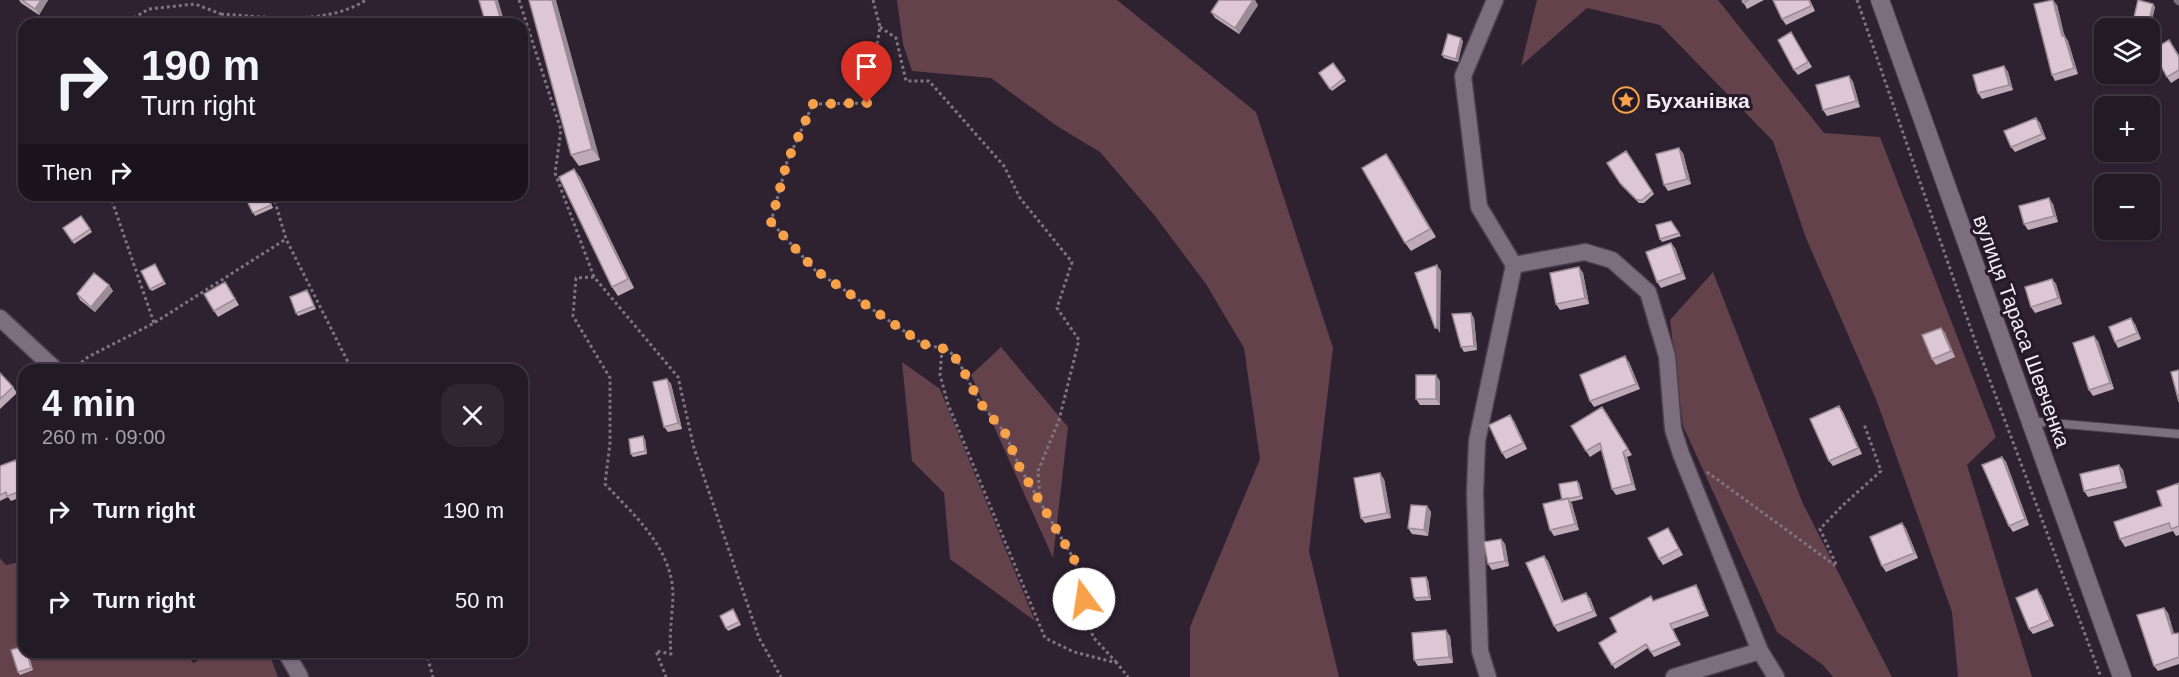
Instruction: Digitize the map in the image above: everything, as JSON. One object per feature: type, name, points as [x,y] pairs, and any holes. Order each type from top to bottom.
[{"type":"street","points":[[1488,677],[1480,651],[1475,493],[1477,441],[1514,265],[1479,207],[1463,76],[1495,0]]},
{"type":"street","name":"вулиця Тараса Шевченка","points":[[1880,0],[2122,677]]},
{"type":"street","points":[[1514,265],[1585,252],[1612,260],[1648,292],[1667,356],[1673,429],[1681,454],[1760,651],[1776,677]]},
{"type":"street","points":[[0,318],[50,364]]},
{"type":"street","points":[[1674,677],[1760,651]]},
{"type":"street","points":[[289,658],[300,677]]},
{"type":"lane","points":[[2030,420],[2179,434]]},
{"type":"path","points":[[133,18],[149,9],[195,4],[221,14],[291,18],[348,11],[366,0]]},
{"type":"path","points":[[519,0],[525,18]]},
{"type":"path","points":[[873,0],[880,27],[867,103],[813,104],[787,162],[771,222],[815,270],[923,344],[950,350],[980,403],[1005,433],[1020,468],[1075,561],[1094,637],[1128,677]]},
{"type":"path","points":[[1857,0],[1974,338],[2101,677]]},
{"type":"path","points":[[221,14],[222,18]]},
{"type":"path","points":[[880,27],[896,38],[906,81],[929,81],[1004,166],[1020,198],[1072,262],[1057,308],[1078,340],[1059,420],[1038,471],[1040,501]]},
{"type":"path","points":[[528,28],[561,130],[555,173],[594,277],[678,377],[702,470],[759,638],[781,677]]},
{"type":"path","points":[[112,201],[154,323]]},
{"type":"path","points":[[275,201],[286,239],[349,364]]},
{"type":"path","points":[[79,364],[154,323],[286,239]]},
{"type":"path","points":[[594,277],[576,278],[573,316],[610,378],[610,443],[605,484],[646,527],[665,557],[673,596],[669,628],[671,654],[656,651],[666,677]]},
{"type":"path","points":[[942,349],[940,375],[948,404],[1045,638],[1074,652],[1116,663]]},
{"type":"path","points":[[1681,454],[1836,566],[1820,529],[1881,471],[1864,424]]},
{"type":"path","points":[[428,658],[433,677]]},
{"type":"shaded area","points":[[897,0],[1117,0],[1256,112],[1333,348],[1309,551],[1339,677],[1190,677],[1190,627],[1260,459],[1244,348],[1206,284],[1155,216],[1100,152],[1057,126],[991,78],[912,71],[903,44]]},
{"type":"shaded area","points":[[1537,0],[1718,0],[1824,133],[1880,137],[1996,437],[1967,465],[2032,677],[1958,677],[1952,612],[1876,399],[1806,238],[1773,141],[1660,25],[1587,8],[1521,66]]},
{"type":"shaded area","points":[[1713,272],[1803,504],[1892,677],[1833,677],[1823,665],[1777,632],[1683,426],[1670,320]]},
{"type":"shaded area","points":[[1001,347],[1068,427],[1053,558],[971,375]]},
{"type":"shaded area","points":[[902,362],[940,389],[1035,621],[950,559],[944,493],[912,461]]},
{"type":"shaded area","points":[[0,558],[6,565],[18,562],[18,658],[190,658],[193,663],[203,658],[271,658],[278,677],[0,677]]},
{"type":"building","points":[[22,0],[41,0],[35,9]]},
{"type":"building","points":[[479,0],[495,0],[500,18],[484,18]]},
{"type":"building","points":[[529,0],[552,0],[592,149],[571,155]]},
{"type":"building","points":[[1219,0],[1253,0],[1235,28],[1211,12]]},
{"type":"building","points":[[1773,0],[1809,0],[1811,6],[1782,19]]},
{"type":"building","points":[[2053,0],[2062,36],[2064,35],[2074,68],[2052,75],[2034,4]]},
{"type":"building","points":[[2138,0],[2153,4],[2150,18],[2134,18]]},
{"type":"building","points":[[1791,32],[1808,62],[1794,70],[1778,40]]},
{"type":"building","points":[[1448,34],[1461,38],[1456,59],[1442,55]]},
{"type":"building","points":[[2169,40],[2179,57],[2179,70],[2167,77],[2160,64],[2160,45]]},
{"type":"building","points":[[1333,63],[1344,78],[1330,89],[1319,73]]},
{"type":"building","points":[[2004,66],[2009,85],[1978,93],[1973,75]]},
{"type":"building","points":[[1849,76],[1856,101],[1823,110],[1816,85]]},
{"type":"building","points":[[2036,118],[2042,134],[2011,147],[2004,131]]},
{"type":"building","points":[[1679,148],[1687,179],[1664,185],[1656,154]]},
{"type":"building","points":[[1626,151],[1652,191],[1642,200],[1637,200],[1620,183],[1607,163]]},
{"type":"building","points":[[1386,154],[1430,229],[1405,243],[1362,168]]},
{"type":"building","points":[[574,169],[628,279],[612,287],[559,177]]},
{"type":"building","points":[[2049,198],[2054,216],[2024,224],[2019,206]]},
{"type":"building","points":[[247,201],[269,201],[271,205],[253,213]]},
{"type":"building","points":[[81,216],[90,229],[72,241],[63,228]]},
{"type":"building","points":[[1671,221],[1679,233],[1660,239],[1656,225]]},
{"type":"building","points":[[1671,243],[1682,273],[1657,282],[1646,252]]},
{"type":"building","points":[[155,264],[164,282],[150,289],[141,271]]},
{"type":"building","points":[[1437,265],[1437,328],[1435,328],[1415,273]]},
{"type":"building","points":[[1579,267],[1585,298],[1556,304],[1550,273]]},
{"type":"building","points":[[94,273],[109,285],[91,307],[77,294]]},
{"type":"building","points":[[2052,279],[2058,298],[2031,307],[2025,287]]},
{"type":"building","points":[[225,282],[235,299],[214,311],[204,294]]},
{"type":"building","points":[[307,290],[314,306],[296,313],[290,297]]},
{"type":"building","points":[[1471,313],[1474,346],[1461,347],[1452,314]]},
{"type":"building","points":[[2131,318],[2137,333],[2115,342],[2109,327]]},
{"type":"building","points":[[1941,328],[1951,351],[1932,359],[1922,335]]},
{"type":"building","points":[[2094,336],[2110,383],[2089,390],[2073,343]]},
{"type":"building","points":[[1625,356],[1636,384],[1590,401],[1580,375]]},
{"type":"building","points":[[2179,370],[2179,402],[2171,372]]},
{"type":"building","points":[[0,373],[13,387],[0,399]]},
{"type":"building","points":[[1416,375],[1436,375],[1436,399],[1416,399]]},
{"type":"building","points":[[667,379],[678,423],[664,427],[653,382]]},
{"type":"building","points":[[1839,406],[1858,448],[1829,461],[1810,419]]},
{"type":"building","points":[[1602,407],[1628,449],[1623,452],[1632,484],[1612,489],[1600,443],[1586,451],[1571,426]]},
{"type":"building","points":[[1510,415],[1523,443],[1502,453],[1489,425]]},
{"type":"building","points":[[643,436],[645,451],[631,454],[629,439]]},
{"type":"building","points":[[2002,457],[2025,519],[2009,526],[1982,465]]},
{"type":"building","points":[[16,460],[18,492],[7,496],[6,492],[0,495],[0,466]]},
{"type":"building","points":[[2119,465],[2123,482],[2084,491],[2080,474]]},
{"type":"building","points":[[1380,473],[1387,513],[1361,518],[1354,478]]},
{"type":"building","points":[[1577,481],[1581,496],[1562,500],[1559,484]]},
{"type":"building","points":[[2179,483],[2179,526],[2171,529],[2169,523],[2120,539],[2114,522],[2162,506],[2157,491]]},
{"type":"building","points":[[1568,498],[1575,524],[1550,530],[1543,504]]},
{"type":"building","points":[[1411,505],[1427,506],[1424,530],[1408,528]]},
{"type":"building","points":[[1902,523],[1914,553],[1882,566],[1870,537]]},
{"type":"building","points":[[1668,528],[1679,549],[1659,559],[1648,538]]},
{"type":"building","points":[[1501,539],[1505,561],[1488,564],[1484,542]]},
{"type":"building","points":[[1544,556],[1562,602],[1586,593],[1593,611],[1554,626],[1526,563]]},
{"type":"building","points":[[1426,577],[1429,597],[1414,598],[1411,578]]},
{"type":"building","points":[[1696,585],[1706,611],[1670,624],[1678,641],[1651,652],[1646,644],[1612,665],[1599,643],[1617,632],[1610,618],[1651,596],[1653,601]]},
{"type":"building","points":[[2037,589],[2050,620],[2029,629],[2016,598]]},
{"type":"building","points":[[2164,608],[2172,634],[2179,633],[2179,657],[2154,666],[2137,615]]},
{"type":"building","points":[[733,609],[739,622],[726,628],[720,616]]},
{"type":"building","points":[[1446,630],[1449,657],[1414,660],[1412,633]]},
{"type":"building","points":[[18,648],[18,658],[28,658],[31,668],[18,672],[11,650]]},
{"type":"place","name":"Буханівка","points":[[1626,100]]},
{"type":"route","points":[[867,103],[813,104],[787,162],[771,222],[815,270],[881,312],[923,344],[950,350],[980,403],[1005,433],[1020,468],[1075,561],[1084,599]]}]
